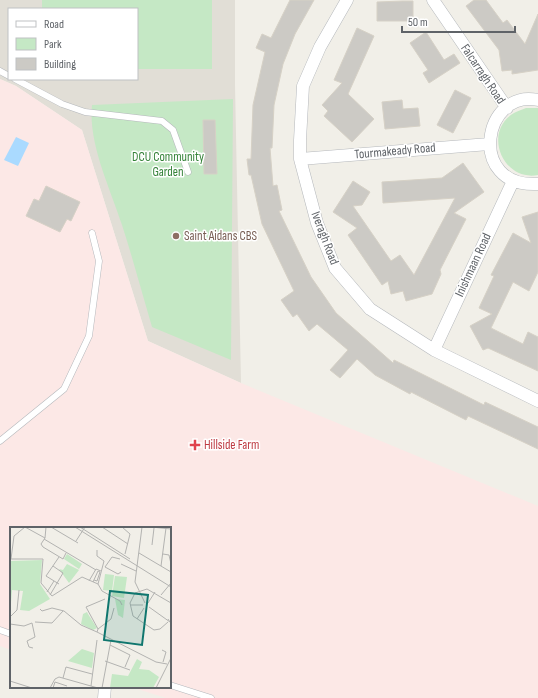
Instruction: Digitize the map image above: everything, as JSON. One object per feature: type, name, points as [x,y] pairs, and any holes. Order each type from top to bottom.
[{"type":"street","name":"Iveragh Road","points":[[347,0],[320,48],[303,86],[300,159],[317,224],[335,268],[370,309],[434,350],[538,401]]},
{"type":"street","name":"Falcarragh Road","points":[[433,0],[507,108]]},
{"type":"street","points":[[538,100],[520,101],[507,108],[497,118],[491,130],[489,144],[491,155],[496,166],[504,174],[513,181],[527,185],[538,184]]},
{"type":"street","name":"Tourmakeady Road","points":[[300,159],[489,144]]},
{"type":"street","name":"Inishmaan Road","points":[[434,350],[513,181]]},
{"type":"street","points":[[104,698],[105,688]]},
{"type":"lane","points":[[18,80],[62,104],[86,112],[162,121],[173,130],[188,172]]},
{"type":"lane","points":[[0,441],[64,389],[89,336],[99,261],[92,233]]},
{"type":"lane","points":[[0,630],[10,634]]},
{"type":"lane","points":[[171,685],[211,698]]},
{"type":"shaded area","name":"Saint Aidans CBS","points":[[0,0],[235,0],[235,85],[241,383],[148,341],[82,130],[16,86],[0,79]]},
{"type":"shaded area","name":"Hillside Farm","points":[[0,79],[16,86],[82,130],[148,341],[241,383],[538,506],[538,698],[166,698],[134,688],[171,688],[171,527],[10,527],[10,650],[0,646]]},
{"type":"green space","points":[[42,0],[212,0],[212,69],[138,69],[138,8],[42,8]]},
{"type":"green space","name":"DCU Community Garden","points":[[233,99],[231,360],[152,327],[126,238],[101,165],[93,135],[92,105]]},
{"type":"green space","points":[[526,108],[538,108],[538,175],[526,175],[515,171],[501,154],[498,143],[499,132],[504,121],[514,113]]},
{"type":"water","points":[[16,137],[29,143],[18,166],[4,160]]},
{"type":"building","points":[[290,0],[314,0],[295,34],[283,64],[274,105],[272,148],[270,148],[273,186],[277,185],[282,210],[279,211],[311,277],[336,313],[393,363],[394,360],[484,405],[485,402],[538,427],[538,449],[468,416],[466,420],[411,392],[410,394],[375,375],[357,359],[340,378],[330,370],[348,350],[317,324],[309,331],[297,314],[293,317],[281,300],[294,291],[262,224],[251,175],[249,175],[247,159],[251,159],[253,105],[265,52],[256,48],[262,34],[271,38]]},
{"type":"building","points":[[474,0],[486,0],[503,23],[507,20],[525,44],[538,14],[538,70],[512,74],[512,70],[502,71],[499,50],[466,6]]},
{"type":"building","points":[[413,1],[413,21],[377,21],[377,2]]},
{"type":"building","points":[[357,28],[374,36],[348,94],[374,119],[352,142],[324,116],[328,111],[322,105],[342,83],[334,80]]},
{"type":"building","points":[[426,32],[444,60],[454,54],[460,63],[429,83],[423,73],[428,70],[410,43]]},
{"type":"building","points":[[455,90],[471,98],[453,133],[437,125]]},
{"type":"building","points":[[402,100],[403,109],[418,108],[420,126],[385,129],[382,102]]},
{"type":"building","points":[[203,120],[215,120],[217,174],[204,174]]},
{"type":"building","points":[[463,163],[484,192],[454,213],[466,219],[440,270],[441,274],[432,294],[406,301],[403,291],[391,294],[388,281],[382,285],[348,235],[357,228],[333,212],[353,181],[370,192],[362,205],[353,206],[391,261],[400,255],[414,275],[455,198],[383,203],[382,182],[442,178]]},
{"type":"building","points":[[46,186],[80,202],[71,221],[67,219],[60,232],[26,216],[34,199],[39,201]]},
{"type":"building","points":[[538,212],[538,272],[529,291],[513,282],[491,328],[523,344],[528,332],[538,337],[538,371],[488,348],[483,350],[470,326],[492,314],[479,308],[494,276],[491,275],[513,233],[531,243],[522,217]]},
{"type":"place","name":"Saint Aidans CBS","points":[[176,236]]},
{"type":"place","name":"Hillside Farm","points":[[195,445]]}]
